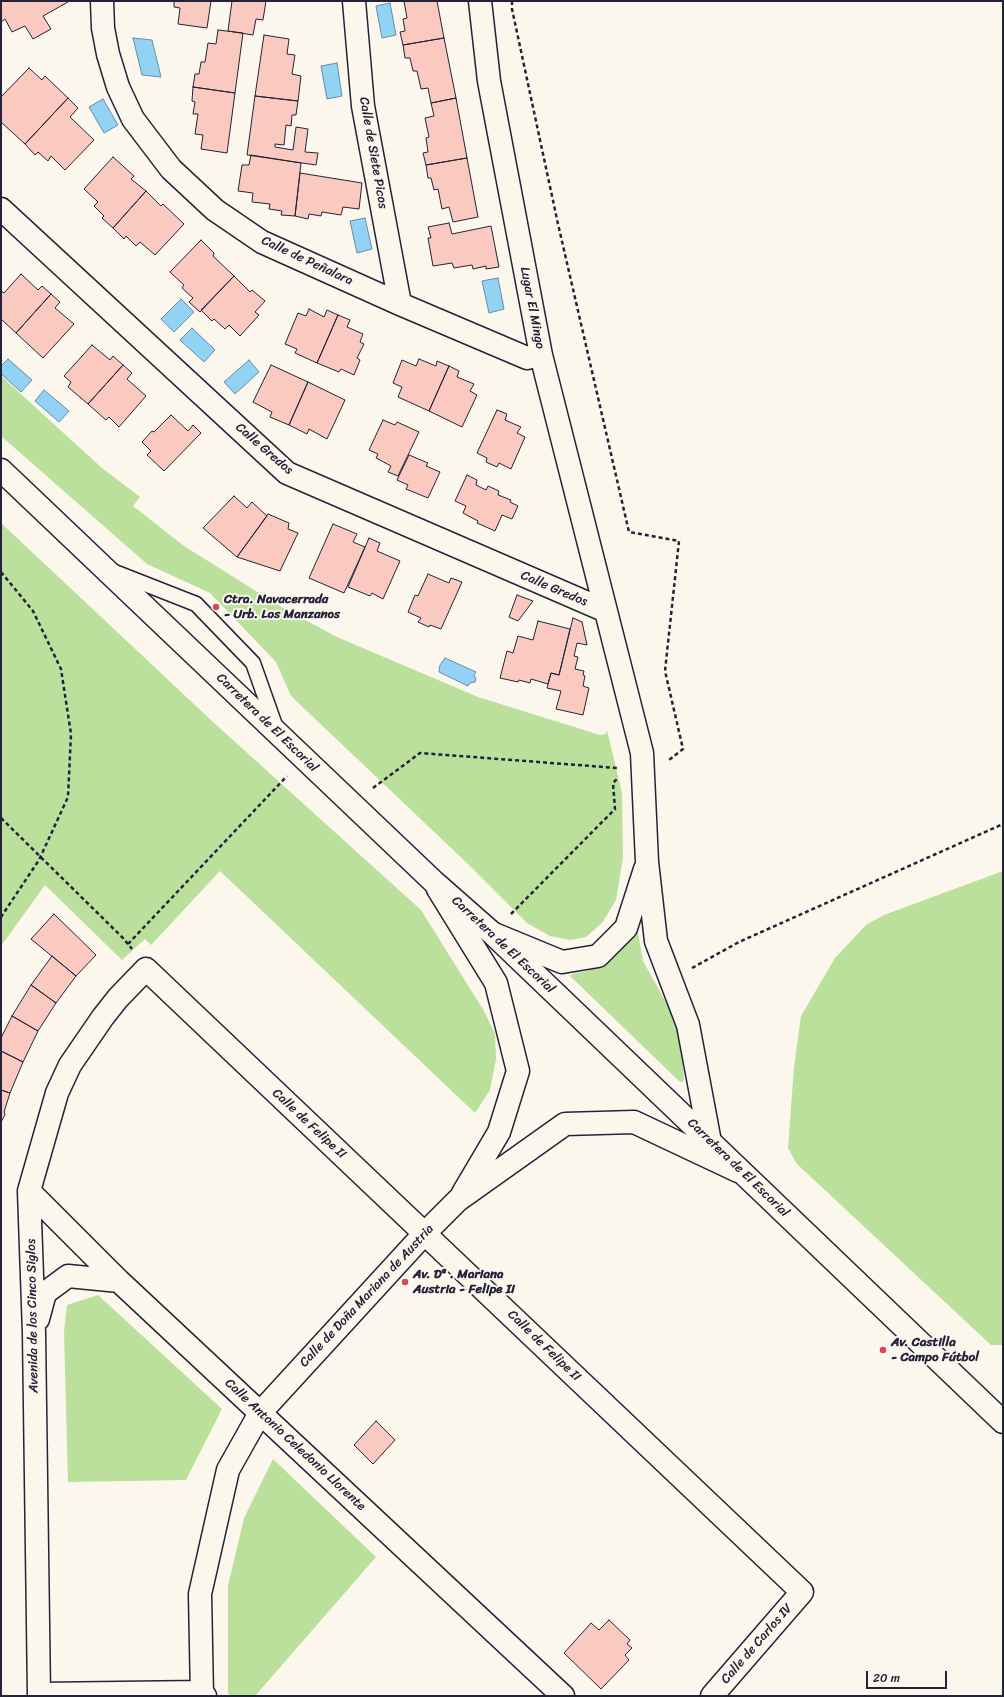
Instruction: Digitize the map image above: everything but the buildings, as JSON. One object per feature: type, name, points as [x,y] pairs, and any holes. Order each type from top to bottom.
[{"type":"street","name":"Calle de Peñalara","points":[[102,1],[103,28],[106,48],[118,87],[133,119],[171,169],[215,210],[262,242],[400,304],[527,358],[541,355]]},
{"type":"street","name":"Calle de Siete Picos","points":[[354,1],[363,106],[400,304]]},
{"type":"street","name":"Lugar El Mingo","points":[[480,1],[489,81],[541,355],[642,753],[647,862],[656,941],[688,1025],[710,1142]]},
{"type":"street","name":"Calle Gredos","points":[[1,209],[287,473],[606,611]]},
{"type":"street","name":"Carretera de El Escorial","points":[[1,470],[434,882],[492,933],[1003,1422]]},
{"type":"street","points":[[492,933],[562,962],[598,956],[626,928],[647,862]]},
{"type":"street","points":[[434,882],[496,983],[518,1071],[498,1132],[458,1200]]},
{"type":"street","name":"Avenida de los Cinco Siglos","points":[[39,1695],[34,1333],[29,1191],[57,1093],[70,1065],[118,998],[146,969]]},
{"type":"street","name":"Calle de Felipe II","points":[[146,969],[425,1232],[802,1592]]},
{"type":"street","name":"Calle de Doña Mariana de Austria","points":[[203,1695],[200,1594],[228,1470],[260,1413],[425,1232],[458,1200],[565,1124],[634,1122],[743,1173]]},
{"type":"street","name":"Calle Antonio Celedonio Llorente","points":[[29,1191],[119,1281],[563,1696]]},
{"type":"street","points":[[34,1333],[46,1293],[68,1276],[119,1281]]},
{"type":"street","name":"Calle de Carlos IV","points":[[712,1696],[802,1592]]},
{"type":"street","points":[[39,1695],[203,1695]]},
{"type":"lane","points":[[103,567],[196,604],[253,663],[277,732]]},
{"type":"path","points":[[1,572],[33,611],[61,669],[71,734],[68,797],[40,857],[1,917]]},
{"type":"path","points":[[367,783],[373,788],[420,753],[619,768]]},
{"type":"path","points":[[128,944],[292,772]]},
{"type":"path","points":[[1,818],[128,944],[146,969]]},
{"type":"path","points":[[671,980],[739,942],[1003,824]]},
{"type":"green space","points":[[1,376],[102,468],[140,497],[133,506],[184,546],[283,608],[337,637],[478,697],[600,735],[606,734],[607,730],[622,793],[623,857],[616,900],[602,923],[586,937],[570,940],[550,936],[527,923],[469,865],[291,696],[276,662],[210,593],[147,564],[1,436]]},
{"type":"green space","points":[[1,523],[213,722],[421,910],[484,1011],[495,1034],[496,1059],[490,1090],[475,1113],[220,871],[151,945],[145,939],[122,960],[45,885],[1,946]]},
{"type":"green space","points":[[1003,871],[1003,1345],[991,1345],[797,1164],[788,1148],[794,1067],[801,1016],[835,958],[866,925],[884,915]]},
{"type":"green space","points":[[637,927],[643,961],[674,1017],[681,1040],[683,1082],[680,1082],[570,976],[572,974],[587,971],[606,963],[619,953]]},
{"type":"green space","points":[[98,1295],[222,1409],[186,1480],[68,1482],[64,1332],[67,1305]]},
{"type":"green space","points":[[273,1459],[376,1557],[255,1696],[231,1696],[228,1693],[228,1586],[244,1518]]},
{"type":"water","points":[[390,3],[396,35],[382,38],[376,6]]},
{"type":"water","points":[[133,38],[152,40],[161,77],[142,75]]},
{"type":"water","points":[[337,63],[342,96],[327,99],[321,66]]},
{"type":"water","points":[[103,99],[118,125],[104,133],[89,107]]},
{"type":"water","points":[[365,218],[372,249],[357,253],[350,221]]},
{"type":"water","points":[[498,278],[504,309],[489,313],[482,281]]},
{"type":"water","points":[[181,299],[194,312],[174,332],[161,319]]},
{"type":"water","points":[[192,328],[215,350],[204,362],[180,340]]},
{"type":"water","points":[[8,359],[32,380],[21,392],[1,374],[1,366]]},
{"type":"water","points":[[249,360],[259,372],[235,394],[224,382]]},
{"type":"water","points":[[44,390],[69,411],[59,422],[35,401]]},
{"type":"water","points":[[445,658],[476,672],[474,675],[476,679],[475,682],[470,683],[468,686],[439,672],[440,665]]},
{"type":"place","name":"Ctra. Navacerrada - Urb. Los Manzanos","points":[[216,607]]},
{"type":"place","name":"Av. Dª . Mariana Austria - Felipe II","points":[[405,1282]]},
{"type":"place","name":"Av. Castilla - Campo Fútbol","points":[[883,1350]]}]
